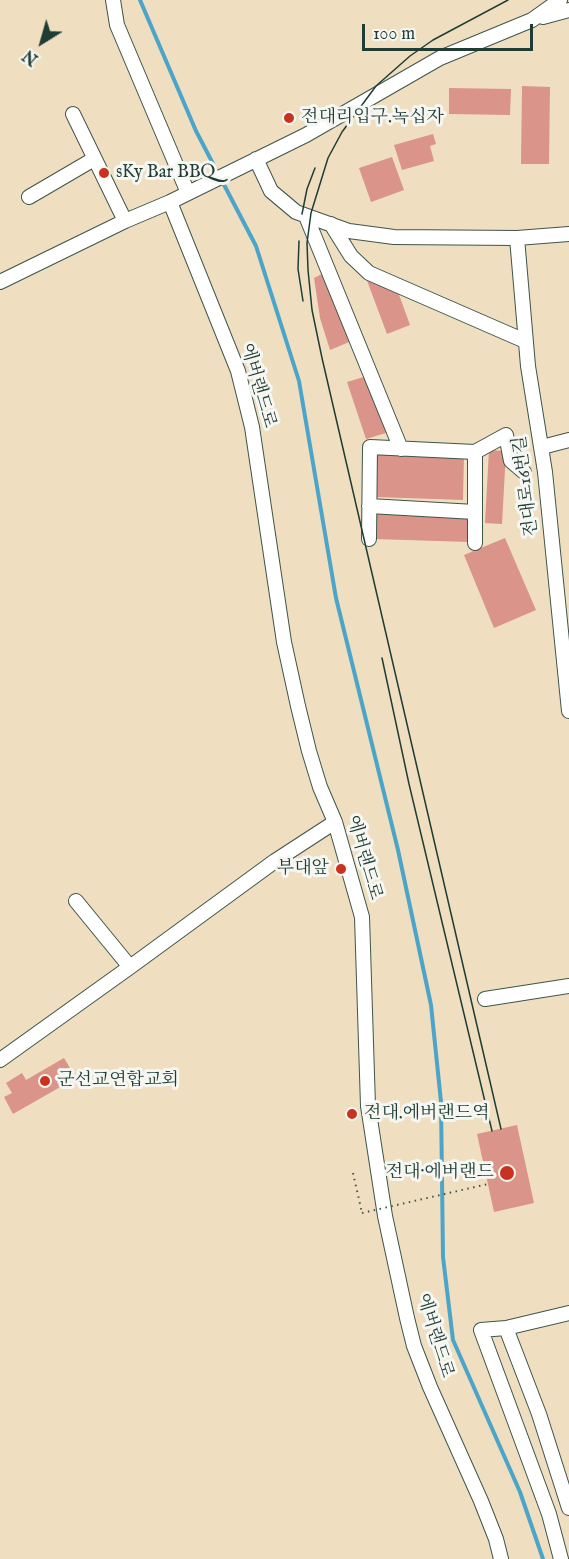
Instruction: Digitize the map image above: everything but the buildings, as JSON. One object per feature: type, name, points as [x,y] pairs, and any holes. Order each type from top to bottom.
[{"type":"street","points":[[113,0],[117,25],[193,190]]},
{"type":"street","points":[[532,20],[560,0]]},
{"type":"street","points":[[0,282],[306,135],[440,58],[532,20],[569,10]]},
{"type":"street","points":[[73,114],[125,222]]},
{"type":"street","points":[[29,197],[94,159]]},
{"type":"street","points":[[250,161],[271,191],[296,212],[349,231],[394,237],[517,238],[569,234]]},
{"type":"street","name":"에버랜드로","points":[[170,202],[238,371],[252,427],[286,653],[309,751],[334,822],[362,917],[368,1106],[385,1216],[407,1318],[414,1346],[430,1388],[481,1500],[501,1559]]},
{"type":"street","points":[[306,216],[401,449]]},
{"type":"street","points":[[331,224],[351,256],[369,273],[525,340]]},
{"type":"street","name":"전대로16번길","points":[[517,238],[525,340],[542,447],[569,711]]},
{"type":"street","points":[[369,539],[370,447],[475,452],[506,435],[511,461],[524,472]]},
{"type":"street","points":[[542,447],[569,440]]},
{"type":"street","points":[[475,452],[475,543]]},
{"type":"street","points":[[369,506],[475,512]]},
{"type":"street","points":[[0,1059],[130,968],[275,861],[334,822]]},
{"type":"street","points":[[76,901],[130,968]]},
{"type":"street","points":[[485,999],[569,986]]},
{"type":"street","points":[[561,1559],[549,1514],[481,1330],[506,1328],[568,1314]]},
{"type":"street","points":[[506,1328],[539,1414],[569,1508]]},
{"type":"path","points":[[353,1173],[362,1213],[488,1184]]},
{"type":"waterway","points":[[140,0],[196,131],[256,246],[299,381],[336,598],[398,850],[431,1005],[441,1102],[443,1257],[453,1340],[520,1492],[543,1559]]},
{"type":"tram line","points":[[501,1129],[322,358],[312,310],[307,243],[311,213],[328,158],[342,132],[376,86],[410,56],[433,40],[508,0]]},
{"type":"tram line","points":[[302,214],[307,189],[315,168]]},
{"type":"tram line","points":[[299,241],[298,269],[303,301]]},
{"type":"tram line","points":[[382,658],[409,784],[492,1131]]},
{"type":"place","name":"전대리입구.녹십자","points":[[289,118]]},
{"type":"place","name":"sKy Bar BBQ","points":[[104,173]]},
{"type":"place","name":"부대앞","points":[[341,869]]},
{"type":"place","name":"군선교연합교회","points":[[45,1081]]},
{"type":"place","name":"전대.에버랜드역","points":[[352,1114]]},
{"type":"place","name":"전대·에버랜드","points":[[507,1173]]}]
